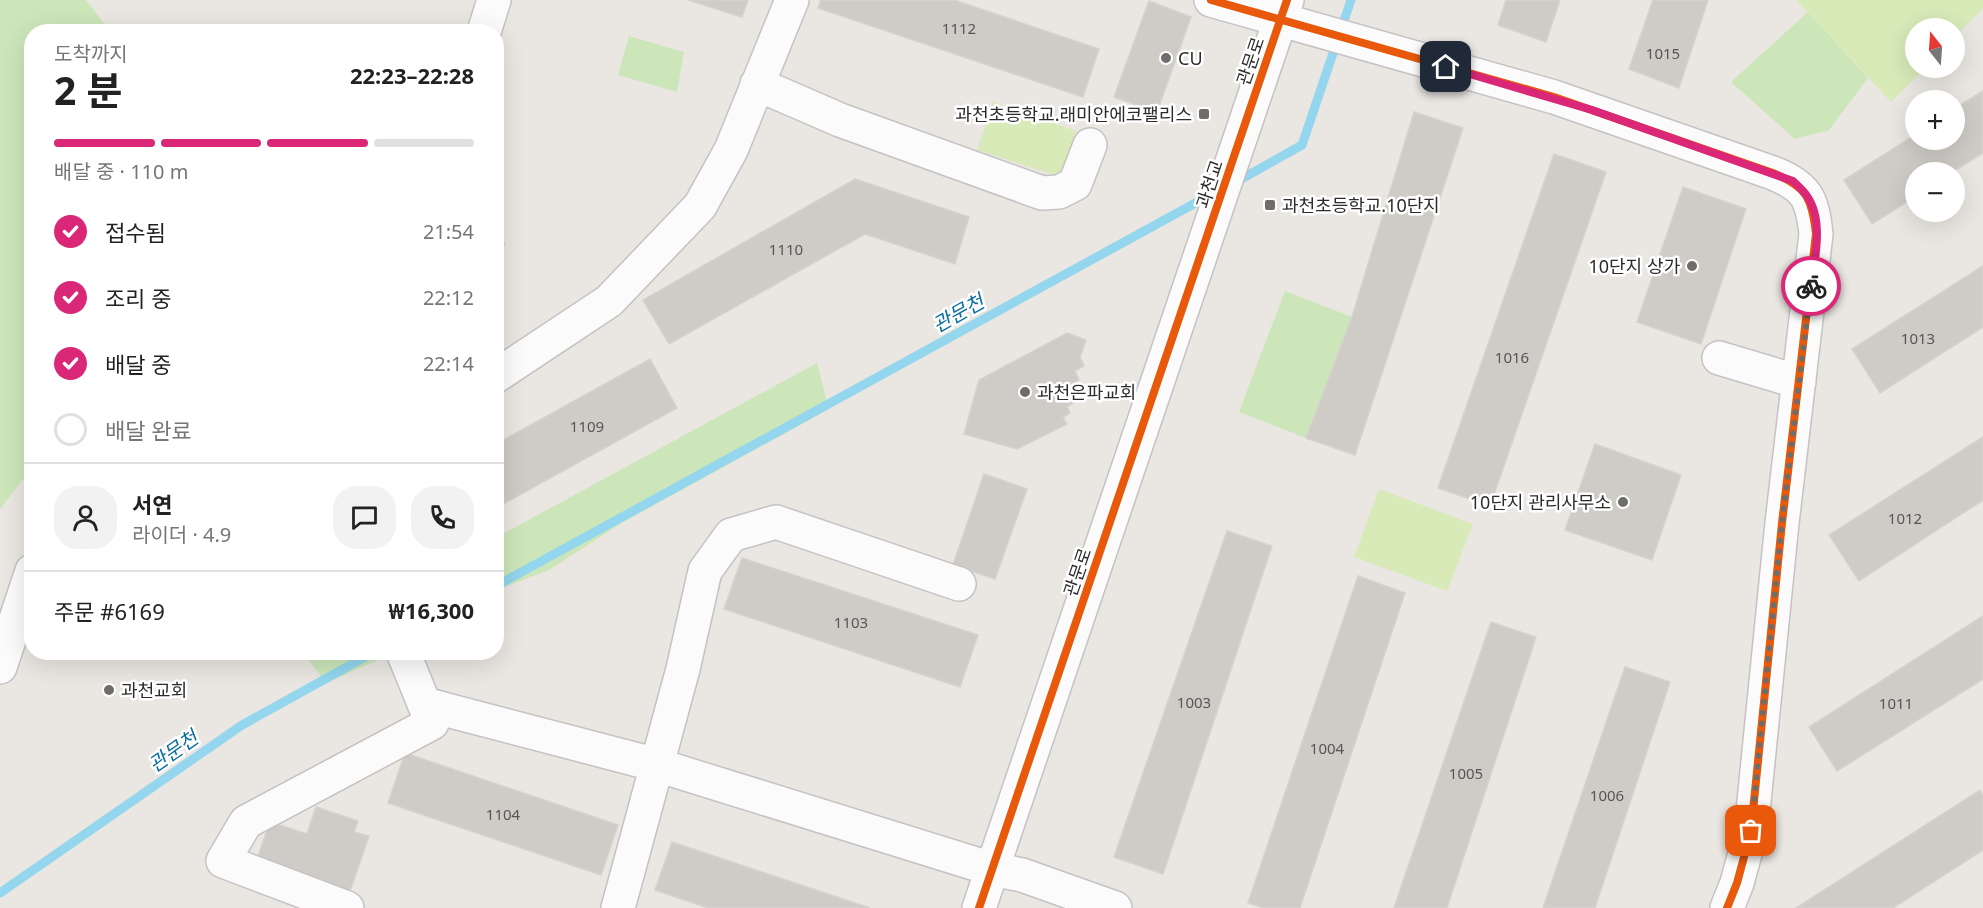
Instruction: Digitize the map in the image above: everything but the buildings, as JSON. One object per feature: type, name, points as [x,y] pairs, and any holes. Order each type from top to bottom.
[{"type":"street","points":[[486,24],[494,0]]},
{"type":"street","points":[[504,371],[609,301],[700,206],[731,150],[792,0]]},
{"type":"street","points":[[1211,0],[1284,9],[1337,34],[1592,110],[1793,181],[1808,196],[1814,214],[1816,234],[1798,382],[1751,831],[1737,884],[1727,908]]},
{"type":"street","name":"관문로","points":[[1241,132],[1284,9]]},
{"type":"street","points":[[757,84],[840,120],[1042,193],[1059,192],[1075,184],[1090,146]]},
{"type":"street","name":"과천교","points":[[1204,245],[1241,132]]},
{"type":"street","name":"관문로","points":[[979,908],[1204,245]]},
{"type":"street","points":[[1719,358],[1798,382]]},
{"type":"street","points":[[618,908],[683,669],[705,571],[731,535],[776,522],[959,584]]},
{"type":"street","points":[[0,667],[24,595]]},
{"type":"street","points":[[347,908],[223,861],[246,822],[432,723],[406,660]]},
{"type":"street","points":[[424,705],[657,765],[992,869],[1022,875],[1115,908]]},
{"type":"green space","points":[[0,0],[86,0],[105,24],[24,24],[24,478],[0,509]]},
{"type":"green space","points":[[1796,0],[1983,0],[1983,8],[1965,27],[1965,18],[1905,18],[1905,78],[1915,78],[1891,102]]},
{"type":"green space","points":[[1808,12],[1868,78],[1829,130],[1795,139],[1731,82]]},
{"type":"green space","points":[[629,36],[684,52],[677,92],[618,75]]},
{"type":"green space","points":[[993,102],[1076,131],[1061,177],[977,150]]},
{"type":"green space","points":[[1285,291],[1352,317],[1306,438],[1239,412]]},
{"type":"green space","points":[[817,363],[829,409],[622,523],[549,570],[504,587],[504,533]]},
{"type":"green space","points":[[1379,489],[1473,524],[1447,591],[1354,557]]},
{"type":"green space","points":[[308,660],[378,660],[326,683]]},
{"type":"waterway","name":"관문천","points":[[1236,182],[1302,145],[1351,0]]},
{"type":"waterway","name":"관문천","points":[[504,582],[1210,195]]},
{"type":"waterway","name":"관문천","points":[[0,893],[242,725],[360,660]]},
{"type":"cycle path","points":[[1211,0],[1554,97],[1773,173],[1794,183],[1806,195],[1810,203],[1816,234],[1782,523],[1751,831],[1737,883],[1727,908]]},
{"type":"cycle path","points":[[979,908],[1287,0]]},
{"type":"way so far","points":[[1751,831],[1782,523],[1811,286]]},
{"type":"place","name":"CU","points":[[1166,58]]},
{"type":"place","name":"과천초등학교.래미안에코팰리스","points":[[1204,114]]},
{"type":"place","name":"과천초등학교.10단지","points":[[1270,205]]},
{"type":"place","name":"10단지 상가","points":[[1692,266]]},
{"type":"place","name":"과천은파교회","points":[[1025,392]]},
{"type":"place","name":"10단지 관리사무소","points":[[1623,502]]},
{"type":"place","name":"과천교회","points":[[109,690]]},
{"type":"route","points":[[1446,67],[1592,110],[1793,181],[1808,196],[1814,214],[1816,234],[1811,286]]}]
